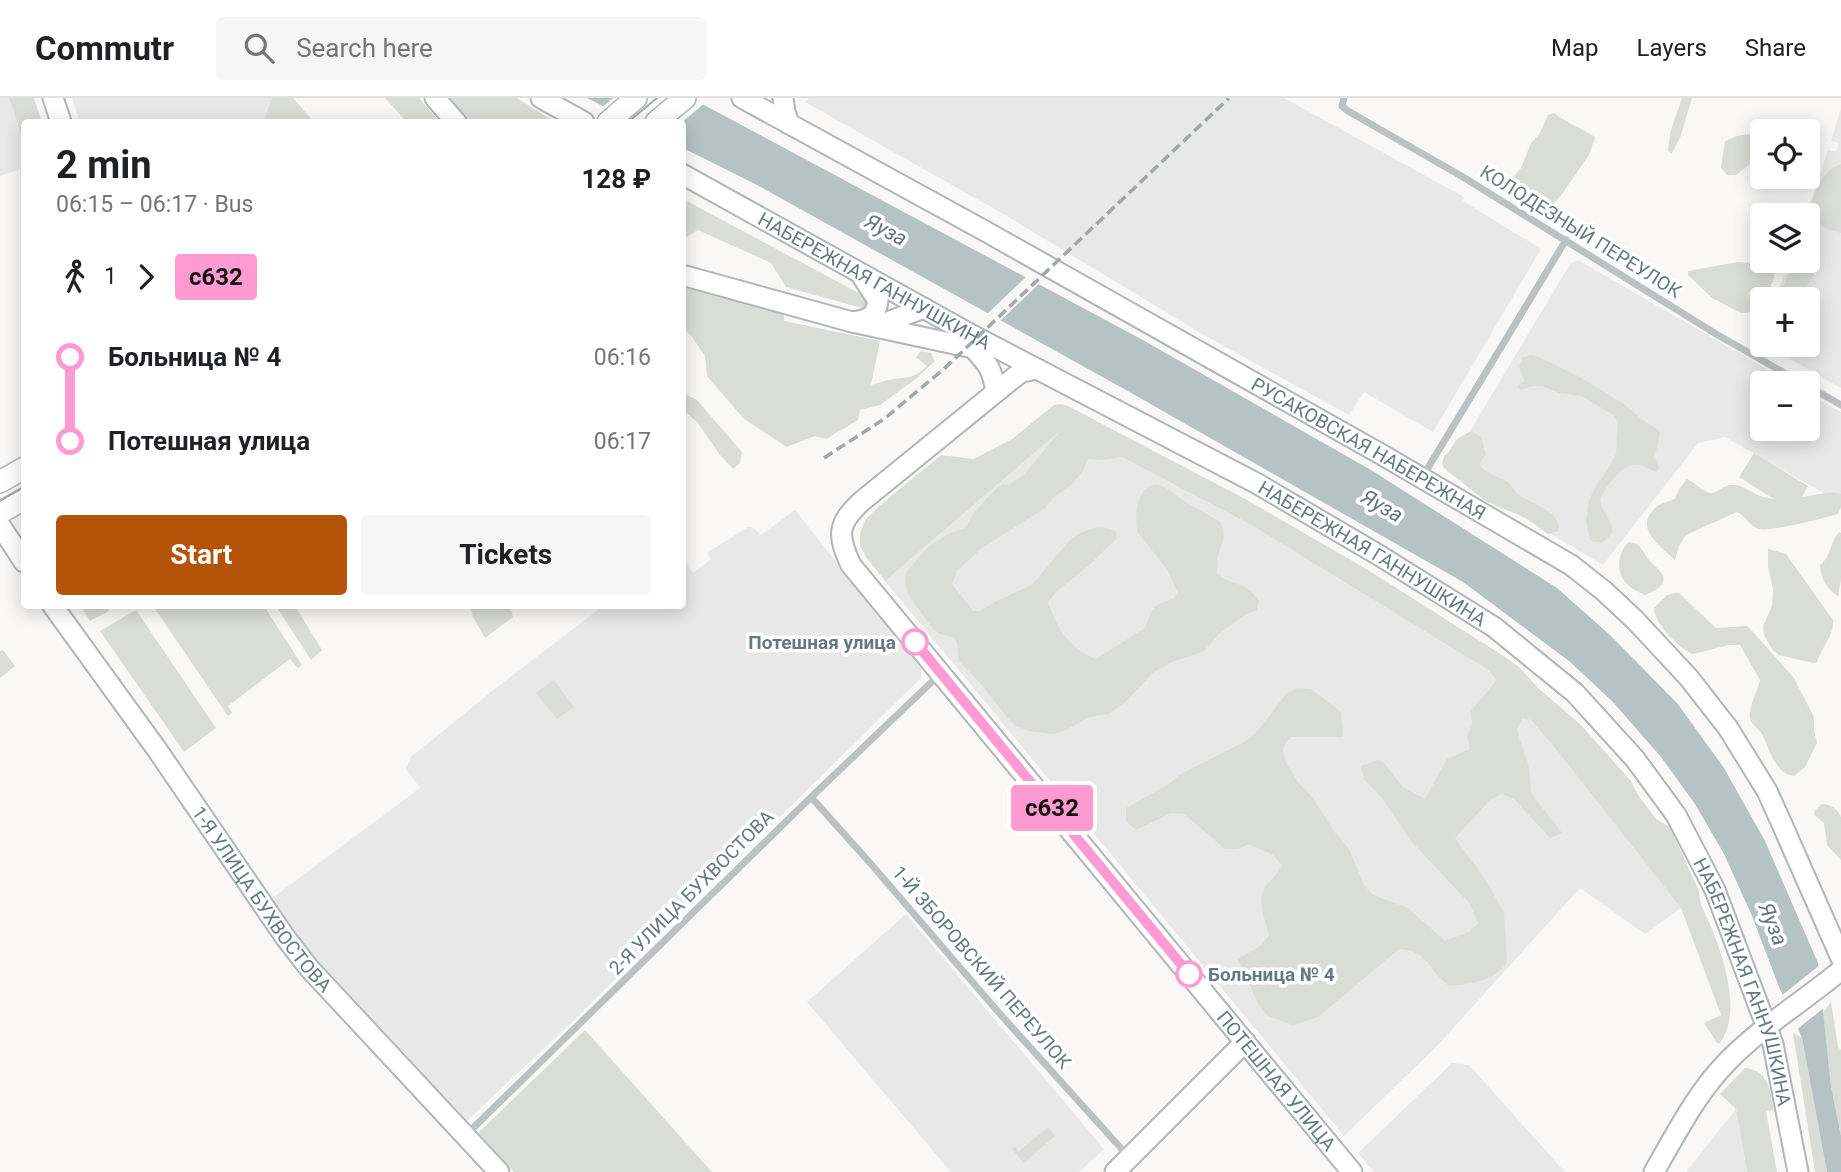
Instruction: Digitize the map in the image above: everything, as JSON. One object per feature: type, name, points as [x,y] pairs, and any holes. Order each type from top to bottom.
[{"type":"main road","points":[[53,98],[60,119]]},
{"type":"main road","points":[[435,98],[453,119]]},
{"type":"main road","points":[[541,98],[579,119]]},
{"type":"main road","points":[[612,119],[636,98]]},
{"type":"main road","points":[[660,119],[685,98]]},
{"type":"main road","name":"РУСАКОВСКАЯ НАБЕРЕЖНАЯ","points":[[742,98],[973,225],[1571,565],[1635,620],[1689,678],[1728,728],[1767,791],[1841,958]]},
{"type":"main road","points":[[783,98],[789,124]]},
{"type":"main road","name":"НАБЕРЕЖНАЯ ГАННУШКИНА","points":[[686,176],[924,309],[1256,483],[1494,627],[1575,693],[1635,759],[1676,815],[1720,900],[1776,1052],[1798,1172]]},
{"type":"main road","points":[[852,322],[867,320],[877,309],[878,301],[874,292],[859,272]]},
{"type":"main road","points":[[686,276],[852,322],[973,348],[993,373],[996,392]]},
{"type":"main road","points":[[877,326],[924,309]]},
{"type":"main road","points":[[990,344],[1001,372],[996,392]]},
{"type":"main road","name":"ПОТЕШНАЯ УЛИЦА","points":[[1037,369],[1022,372],[862,500],[848,514],[841,530],[842,546],[851,565],[1352,1172]]},
{"type":"main road","points":[[0,513],[21,501]]},
{"type":"main road","points":[[0,525],[21,557]]},
{"type":"main road","name":"1-Я УЛИЦА БУХВОСТОВА","points":[[55,609],[309,968],[499,1172]]},
{"type":"main road","points":[[1654,1172],[1702,1092],[1726,1062],[1834,976]]},
{"type":"main road","points":[[1115,1172],[1244,1042]]},
{"type":"street","name":"КОЛОДЕЗНЫЙ ПЕРЕУЛОК","points":[[1343,102],[1348,111],[1463,177],[1716,334],[1781,371]]},
{"type":"street","points":[[1422,478],[1566,240]]},
{"type":"street","points":[[1820,393],[1841,405]]},
{"type":"street","name":"2-Я УЛИЦА БУХВОСТОВА","points":[[465,1136],[941,673]]},
{"type":"street","name":"1-Й ЗБОРОВСКИЙ ПЕРЕУЛОК","points":[[811,797],[1129,1157]]},
{"type":"shaded area","points":[[0,98],[9,98],[21,134],[21,169],[0,176]]},
{"type":"shaded area","points":[[9,98],[34,98],[41,119],[21,119],[21,134]]},
{"type":"shaded area","points":[[72,98],[272,98],[264,119],[79,119]]},
{"type":"shaded area","points":[[272,98],[293,98],[311,119],[264,119]]},
{"type":"shaded area","points":[[385,98],[419,98],[437,119],[404,119]]},
{"type":"shaded area","points":[[446,98],[517,98],[550,119],[465,119]]},
{"type":"shaded area","points":[[809,98],[1284,98],[1464,197],[1463,201],[1541,249],[1433,432],[1364,392],[1349,415],[1202,334],[1005,215],[805,102]]},
{"type":"shaded area","points":[[1682,98],[1692,98],[1680,138],[1672,153],[1668,151],[1670,133]]},
{"type":"shaded area","points":[[1841,108],[1841,388],[1820,376],[1820,371],[1811,371],[1787,357],[1820,357],[1820,287],[1780,287],[1785,273],[1820,273],[1820,203],[1810,203],[1815,189],[1820,189],[1820,174],[1828,150],[1836,152],[1839,143],[1831,141]]},
{"type":"shaded area","points":[[1554,113],[1595,137],[1589,155],[1549,209],[1521,197],[1508,183],[1521,168],[1531,143],[1540,133],[1548,115]]},
{"type":"shaded area","points":[[1750,134],[1750,164],[1736,175],[1727,175],[1721,168],[1725,141]]},
{"type":"shaded area","points":[[1841,164],[1841,233],[1820,225],[1820,203],[1811,203],[1817,189],[1820,189],[1820,182]]},
{"type":"shaded area","points":[[686,201],[868,298],[868,306],[862,308],[786,287],[771,263],[698,230],[686,237]]},
{"type":"shaded area","points":[[1578,260],[1770,371],[1750,371],[1750,441],[1820,441],[1820,400],[1841,412],[1841,503],[1725,437],[1698,443],[1603,565],[1446,471],[1570,264]]},
{"type":"shaded area","points":[[1737,262],[1750,263],[1750,273],[1775,273],[1770,287],[1750,287],[1750,312],[1741,313],[1712,298],[1688,275],[1688,271]]},
{"type":"shaded area","points":[[1789,273],[1814,273],[1807,287],[1783,287]]},
{"type":"shaded area","points":[[686,282],[781,309],[784,321],[880,341],[871,385],[919,373],[927,366],[916,357],[921,351],[931,353],[935,361],[880,405],[860,410],[858,420],[826,439],[815,436],[787,447],[744,419],[707,376],[705,356],[686,330]]},
{"type":"shaded area","points":[[1530,355],[1578,376],[1624,404],[1659,430],[1655,456],[1659,468],[1657,472],[1636,465],[1625,468],[1600,498],[1612,529],[1612,534],[1603,542],[1590,540],[1586,522],[1589,500],[1616,454],[1618,422],[1613,415],[1582,396],[1559,393],[1542,386],[1520,390],[1517,387],[1524,381],[1519,365],[1522,358]]},
{"type":"shaded area","points":[[686,393],[697,400],[742,452],[740,463],[733,469],[697,422],[686,413]]},
{"type":"shaded area","points":[[1061,404],[1247,500],[1368,570],[1520,668],[1538,688],[1581,725],[1631,781],[1656,819],[1670,827],[1699,891],[1701,905],[1721,954],[1729,985],[1730,1017],[1720,1043],[1717,1043],[1704,1023],[1721,1015],[1681,908],[1555,748],[1531,720],[1522,718],[1517,730],[1529,767],[1531,793],[1562,833],[1550,838],[1514,799],[1502,794],[1490,800],[1455,838],[1485,879],[1504,912],[1507,963],[1488,978],[1449,986],[1417,953],[1399,949],[1318,1017],[1293,1025],[1268,1016],[1259,1006],[1238,959],[1260,946],[1269,936],[1261,898],[1265,887],[1281,865],[1273,855],[1249,844],[1238,849],[1225,849],[1184,814],[1171,813],[1136,830],[1126,821],[1126,808],[1169,784],[1179,775],[1244,742],[1255,734],[1286,694],[1297,688],[1311,689],[1341,712],[1343,737],[1290,737],[1283,748],[1285,761],[1349,849],[1364,885],[1373,895],[1408,908],[1445,941],[1469,932],[1478,923],[1470,904],[1411,841],[1382,798],[1364,779],[1361,766],[1378,760],[1384,763],[1403,787],[1425,799],[1447,759],[1470,749],[1467,736],[1472,724],[1471,711],[1496,679],[1488,670],[1253,526],[1122,457],[1088,459],[1083,471],[1071,485],[1054,497],[1045,508],[982,548],[957,571],[952,584],[973,611],[980,611],[1032,585],[1070,540],[1086,530],[1104,528],[1116,532],[1117,538],[1056,592],[1048,602],[1052,612],[1071,643],[1078,650],[1096,659],[1145,628],[1152,610],[1178,593],[1167,569],[1138,533],[1136,519],[1141,495],[1146,489],[1159,485],[1220,522],[1224,534],[1218,556],[1217,574],[1249,589],[1259,601],[1257,610],[1220,633],[1203,652],[1172,662],[1154,672],[1125,702],[1109,714],[1089,717],[1054,734],[1029,731],[1016,726],[959,661],[957,642],[953,637],[934,630],[907,593],[906,573],[927,548],[948,534],[965,528],[975,511],[997,488],[1024,475],[1060,431],[885,581],[860,546],[860,534],[865,520],[878,507],[941,455],[974,459],[1012,439],[1054,405]]},
{"type":"shaded area","points":[[1065,427],[1253,526],[1488,670],[1555,748],[1681,908],[1645,934],[1580,888],[1437,1046],[1344,1136],[885,581]]},
{"type":"shaded area","points":[[1469,432],[1481,437],[1486,454],[1479,464],[1482,468],[1508,482],[1519,495],[1545,509],[1556,519],[1558,531],[1548,534],[1526,518],[1487,502],[1444,468],[1444,456],[1457,439]]},
{"type":"shaded area","points":[[1754,453],[1808,486],[1802,497],[1832,492],[1841,494],[1838,514],[1797,524],[1759,529],[1737,512],[1686,535],[1675,560],[1648,530],[1649,516],[1654,509],[1675,499],[1687,479],[1711,493],[1725,486],[1736,485],[1774,499],[1739,477]]},
{"type":"shaded area","points":[[795,510],[921,669],[921,678],[575,1019],[467,1121],[299,940],[271,899],[420,788],[406,769],[411,757],[599,609],[686,609],[686,564],[693,573],[711,559],[707,553],[748,527],[754,528],[761,535]]},
{"type":"shaded area","points":[[1839,532],[1841,580],[1838,596],[1825,583],[1820,565]]},
{"type":"shaded area","points":[[1629,542],[1639,546],[1663,576],[1660,587],[1645,595],[1628,585],[1620,573],[1620,556]]},
{"type":"shaded area","points":[[1768,549],[1786,554],[1833,620],[1832,631],[1817,662],[1779,655],[1764,635],[1763,626],[1772,606],[1773,589],[1768,567]]},
{"type":"shaded area","points":[[1679,593],[1716,628],[1747,626],[1794,678],[1814,717],[1817,743],[1805,767],[1794,776],[1787,774],[1777,765],[1762,734],[1751,721],[1751,708],[1760,680],[1740,645],[1693,654],[1675,642],[1658,621],[1654,608],[1667,595]]},
{"type":"shaded area","points":[[83,609],[108,609],[109,611],[90,621]]},
{"type":"shaded area","points":[[155,609],[266,609],[302,665],[298,668],[290,659],[228,706],[232,713],[228,716]]},
{"type":"shaded area","points":[[278,609],[297,609],[322,650],[311,660]]},
{"type":"shaded area","points":[[471,609],[511,609],[513,617],[485,638]]},
{"type":"shaded area","points":[[136,610],[216,728],[184,752],[100,631]]},
{"type":"shaded area","points":[[3,650],[15,666],[0,678],[0,651]]},
{"type":"shaded area","points":[[554,680],[574,707],[557,719],[536,693]]},
{"type":"shaded area","points":[[1822,804],[1833,807],[1841,817],[1841,860],[1827,845],[1824,823],[1814,815],[1815,810]]},
{"type":"shaded area","points":[[906,914],[1104,1149],[1079,1172],[951,1172],[807,1002]]},
{"type":"shaded area","points":[[1831,1002],[1838,1047],[1841,1050],[1841,1136],[1831,1086],[1823,1013]]},
{"type":"shaded area","points":[[585,1030],[712,1172],[514,1172],[478,1133]]},
{"type":"shaded area","points":[[1793,1033],[1802,1038],[1827,1172],[1815,1172]]},
{"type":"shaded area","points":[[1452,1063],[1469,1065],[1565,1172],[1374,1172],[1358,1153]]},
{"type":"shaded area","points":[[1745,1068],[1764,1077],[1769,1089],[1774,1110],[1766,1111],[1777,1172],[1747,1172],[1736,1109],[1720,1094]]},
{"type":"shaded area","points":[[1736,1109],[1747,1172],[1686,1172]]},
{"type":"shaded area","points":[[1048,1127],[1055,1136],[1024,1163],[1012,1149],[1015,1147],[1019,1151]]},
{"type":"water","name":"Яуза","points":[[587,98],[691,98],[1141,339],[1371,470],[1557,588],[1610,635],[1677,703],[1724,768],[1765,841],[1818,963],[1831,1086],[1841,1136],[1841,1172],[1827,1172],[1802,1038],[1724,854],[1695,804],[1661,757],[1613,702],[1569,661],[1463,582],[1133,394],[757,185],[686,150],[686,119],[628,119]]},
{"type":"pier","points":[[613,98],[698,98],[706,102],[686,119],[620,119],[600,109]]},
{"type":"pier","points":[[1028,275],[1041,282],[998,323],[985,316]]},
{"type":"pier","points":[[1821,964],[1826,1006],[1795,1031],[1780,997]]},
{"type":"tram line","points":[[632,119],[657,98]]},
{"type":"tram line","points":[[0,501],[21,489]]},
{"type":"railway","points":[[824,458],[884,419],[945,368],[1229,98]]},
{"type":"bus line","name":"с632","points":[[915,642],[1189,974]]},
{"type":"place","name":"Потешная улица","points":[[915,642]]},
{"type":"place","name":"Больница № 4","points":[[1189,974]]}]
